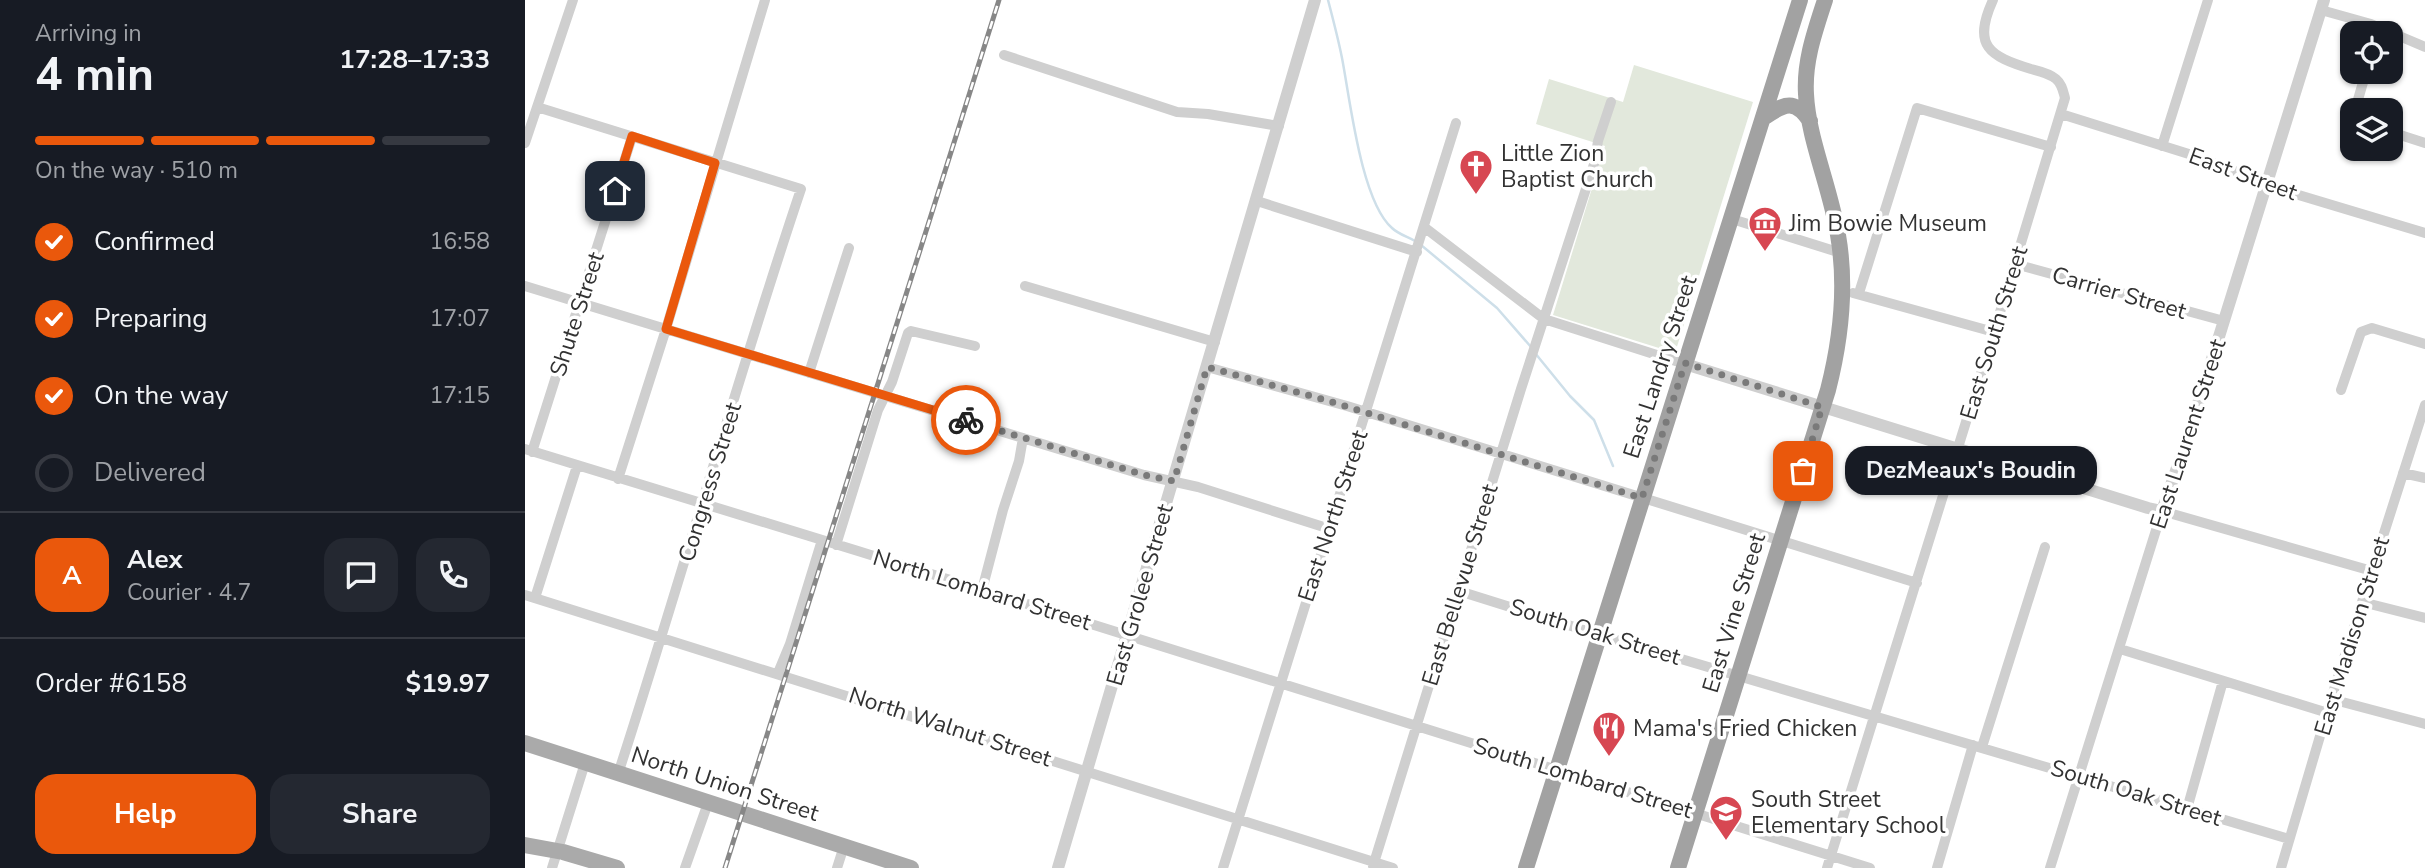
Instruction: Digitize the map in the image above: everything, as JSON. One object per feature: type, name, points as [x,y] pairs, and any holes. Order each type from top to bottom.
[{"type":"highway","name":"East Landry Street","points":[[1525,868],[1800,0]]},
{"type":"highway","name":"East Vine Street","points":[[1678,868],[1822,407],[1839,340],[1841,253],[1833,207],[1806,96],[1807,63],[1825,0]]},
{"type":"highway","points":[[1765,117],[1779,108],[1792,105],[1803,111],[1810,121]]},
{"type":"main road","name":"North Union Street","points":[[525,743],[911,868]]},
{"type":"main road","points":[[525,845],[617,868]]},
{"type":"street","points":[[525,143],[573,0]]},
{"type":"street","points":[[618,479],[765,0]]},
{"type":"street","name":"East Grolee Street","points":[[1058,868],[1315,0]]},
{"type":"street","name":"East South Street","points":[[1827,868],[2065,98],[2062,87],[2055,78],[2006,62],[1990,50],[1984,29],[1993,0]]},
{"type":"street","points":[[2162,146],[2208,0]]},
{"type":"street","points":[[2323,5],[2357,21]]},
{"type":"street","name":"East Laurent Street","points":[[2050,868],[2323,5]]},
{"type":"street","points":[[2403,39],[2425,47]]},
{"type":"street","points":[[1003,55],[1177,112],[1208,114],[1279,126]]},
{"type":"street","name":"East Bellevue Street","points":[[1373,865],[1595,161],[1598,141],[1611,102]]},
{"type":"street","points":[[537,107],[715,163]]},
{"type":"street","points":[[1859,293],[1917,108],[2051,147]]},
{"type":"street","name":"East Street","points":[[2061,114],[2162,146],[2267,184],[2425,233]]},
{"type":"street","name":"East North Street","points":[[1223,868],[1456,123]]},
{"type":"street","name":"Shute Street","points":[[529,451],[580,303],[632,136]]},
{"type":"street","points":[[2403,136],[2425,142]]},
{"type":"street","name":"Congress Street","points":[[618,774],[801,189],[715,163]]},
{"type":"street","points":[[1257,201],[1419,246]]},
{"type":"street","points":[[1732,219],[1841,253]]},
{"type":"street","points":[[1424,227],[1544,319],[2148,509],[2372,571]]},
{"type":"street","points":[[809,373],[849,248]]},
{"type":"street","name":"Carrier Street","points":[[2015,264],[2224,321]]},
{"type":"street","points":[[525,286],[1330,529]]},
{"type":"street","points":[[1025,286],[1215,342]]},
{"type":"street","points":[[1842,292],[1859,293],[1994,332]]},
{"type":"street","points":[[2341,390],[2361,332],[2372,328],[2425,344]]},
{"type":"street","points":[[778,673],[878,410],[880,394],[892,382],[908,332],[926,333],[975,346]]},
{"type":"street","points":[[1207,367],[1501,453],[1917,583]]},
{"type":"street","name":"East Madison Street","points":[[2281,868],[2331,699],[2425,405]]},
{"type":"street","points":[[982,590],[1019,461],[1023,438]]},
{"type":"street","name":"North Lombard Street","points":[[529,451],[1417,726]]},
{"type":"street","points":[[530,596],[577,466]]},
{"type":"street","points":[[2403,473],[2425,478]]},
{"type":"street","points":[[1937,868],[2045,547]]},
{"type":"street","name":"South Oak Street","points":[[1459,591],[2290,839]]},
{"type":"street","name":"North Walnut Street","points":[[530,596],[1238,819],[1373,865],[1393,868]]},
{"type":"street","points":[[2362,602],[2425,618]]},
{"type":"street","points":[[2120,649],[2328,713]]},
{"type":"street","points":[[2187,808],[2223,681]]},
{"type":"street","points":[[2331,699],[2425,724]]},
{"type":"street","name":"South Lombard Street","points":[[1417,726],[1870,868]]},
{"type":"street","points":[[552,868],[585,763]]},
{"type":"street","points":[[685,868],[708,803]]},
{"type":"street","points":[[837,868],[844,846]]},
{"type":"shaded area","points":[[1634,65],[1753,102],[1675,353],[1553,315],[1605,146],[1536,124],[1549,79],[1623,102]]},
{"type":"waterway","points":[[1328,0],[1342,58],[1358,148],[1372,196],[1381,215],[1392,228],[1415,241]]},
{"type":"waterway","points":[[1421,245],[1497,308],[1531,347]]},
{"type":"waterway","points":[[1535,353],[1570,396],[1594,420],[1613,466]]},
{"type":"railway","points":[[725,868],[999,0]]},
{"type":"way so far","points":[[966,420],[1154,478],[1174,481],[1207,367],[1322,399],[1642,498],[1685,363],[1822,407],[1803,471]]},
{"type":"place","name":"Little Zion Baptist Church","points":[[1476,196]]},
{"type":"place","name":"Jim Bowie Museum","points":[[1765,253]]},
{"type":"place","name":"DezMeaux's Boudin","points":[[1803,471]]},
{"type":"place","name":"Mama's Fried Chicken","points":[[1609,758]]},
{"type":"place","name":"South Street Elementary School","points":[[1726,842]]},
{"type":"route","points":[[615,191],[632,136],[715,163],[666,329],[966,420]]}]
